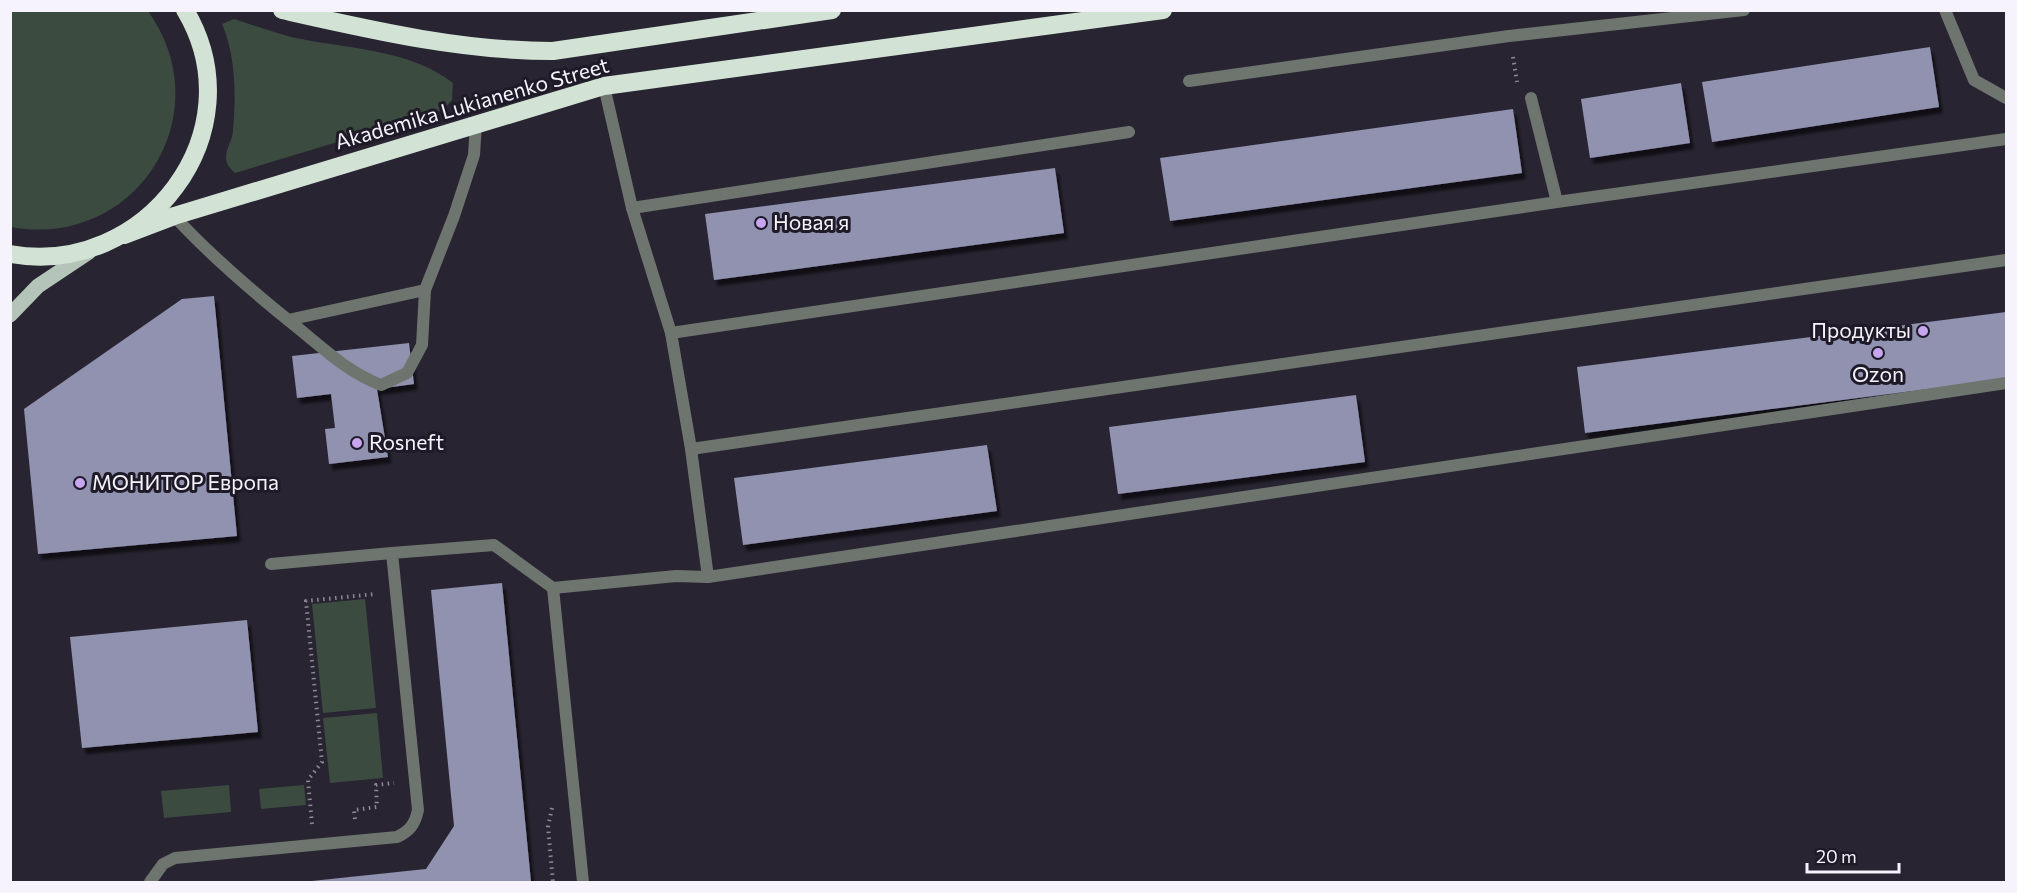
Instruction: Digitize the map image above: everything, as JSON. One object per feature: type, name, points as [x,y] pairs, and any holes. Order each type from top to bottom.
[{"type":"highway","points":[[10,254],[59,256],[104,245],[124,235],[149,217],[171,194],[188,168],[200,138],[206,107],[206,76],[200,44],[185,10]]},
{"type":"highway","name":"Akademika Lukianenko Street","points":[[282,10],[376,31],[511,51],[553,51],[832,10]]},
{"type":"highway","name":"Akademika Lukianenko Street","points":[[124,235],[174,216],[476,123],[604,87],[1163,10]]},
{"type":"main road","points":[[10,315],[52,274],[104,245]]},
{"type":"lane","points":[[1189,81],[1662,14],[1744,10]]},
{"type":"lane","points":[[1946,10],[1974,80],[2007,98]]},
{"type":"lane","points":[[604,87],[632,208],[671,333],[691,449],[708,578]]},
{"type":"lane","points":[[1531,98],[1557,202]]},
{"type":"lane","points":[[174,216],[204,249],[288,320],[357,375],[381,385],[407,373],[423,345],[424,290],[454,216],[474,155],[476,123]]},
{"type":"lane","points":[[632,208],[1129,132]]},
{"type":"lane","points":[[671,333],[1557,202],[2007,139]]},
{"type":"lane","points":[[691,449],[2007,260]]},
{"type":"lane","points":[[288,320],[424,290]]},
{"type":"lane","points":[[271,564],[494,544],[554,588],[676,576],[708,578],[2007,383]]},
{"type":"lane","points":[[150,882],[163,864],[175,858],[397,837],[407,832],[415,822],[418,810],[392,553]]},
{"type":"lane","points":[[554,588],[583,882]]},
{"type":"path","points":[[1509,36],[1518,85]]},
{"type":"path","points":[[314,844],[308,780],[322,762],[306,601],[378,594],[379,605]]},
{"type":"path","points":[[357,840],[354,810],[377,807],[376,785],[395,783],[394,771]]},
{"type":"green space","points":[[11,10],[148,11],[168,51],[175,91],[170,131],[154,166],[129,196],[96,217],[56,229],[11,227]]},
{"type":"green space","points":[[234,19],[291,37],[375,51],[416,63],[435,71],[453,83],[452,100],[443,110],[235,173],[226,160],[233,133],[235,90],[230,49],[222,24]]},
{"type":"green space","points":[[365,599],[376,708],[323,713],[312,604]]},
{"type":"green space","points":[[377,713],[383,778],[330,783],[323,718]]},
{"type":"green space","points":[[229,785],[231,812],[164,818],[161,791]]},
{"type":"green space","points":[[304,785],[306,805],[261,809],[259,789]]},
{"type":"building","points":[[1930,47],[1939,107],[1712,142],[1702,82]]},
{"type":"building","points":[[1681,83],[1690,143],[1590,158],[1581,99]]},
{"type":"building","points":[[1513,109],[1522,173],[1170,221],[1160,158]]},
{"type":"building","points":[[1055,168],[1064,233],[714,280],[705,214]]},
{"type":"building","points":[[214,296],[237,536],[38,554],[24,409],[182,299]]},
{"type":"building","points":[[2006,312],[2006,379],[1585,433],[1577,367]]},
{"type":"building","points":[[409,343],[414,384],[377,389],[388,457],[329,464],[325,429],[335,428],[331,394],[297,398],[292,356]]},
{"type":"building","points":[[1356,395],[1365,462],[1118,494],[1109,427]]},
{"type":"building","points":[[987,445],[997,511],[743,545],[734,478]]},
{"type":"building","points":[[502,583],[531,882],[302,882],[426,869],[454,826],[431,590]]},
{"type":"building","points":[[247,620],[258,732],[82,748],[70,637]]},
{"type":"place","name":"Новая я","points":[[761,223]]},
{"type":"place","name":"Продукты","points":[[1923,331]]},
{"type":"place","name":"Ozon","points":[[1878,353]]},
{"type":"place","name":"Rosneft","points":[[357,443]]},
{"type":"place","name":"МОНИТОР Европа","points":[[80,483]]}]
